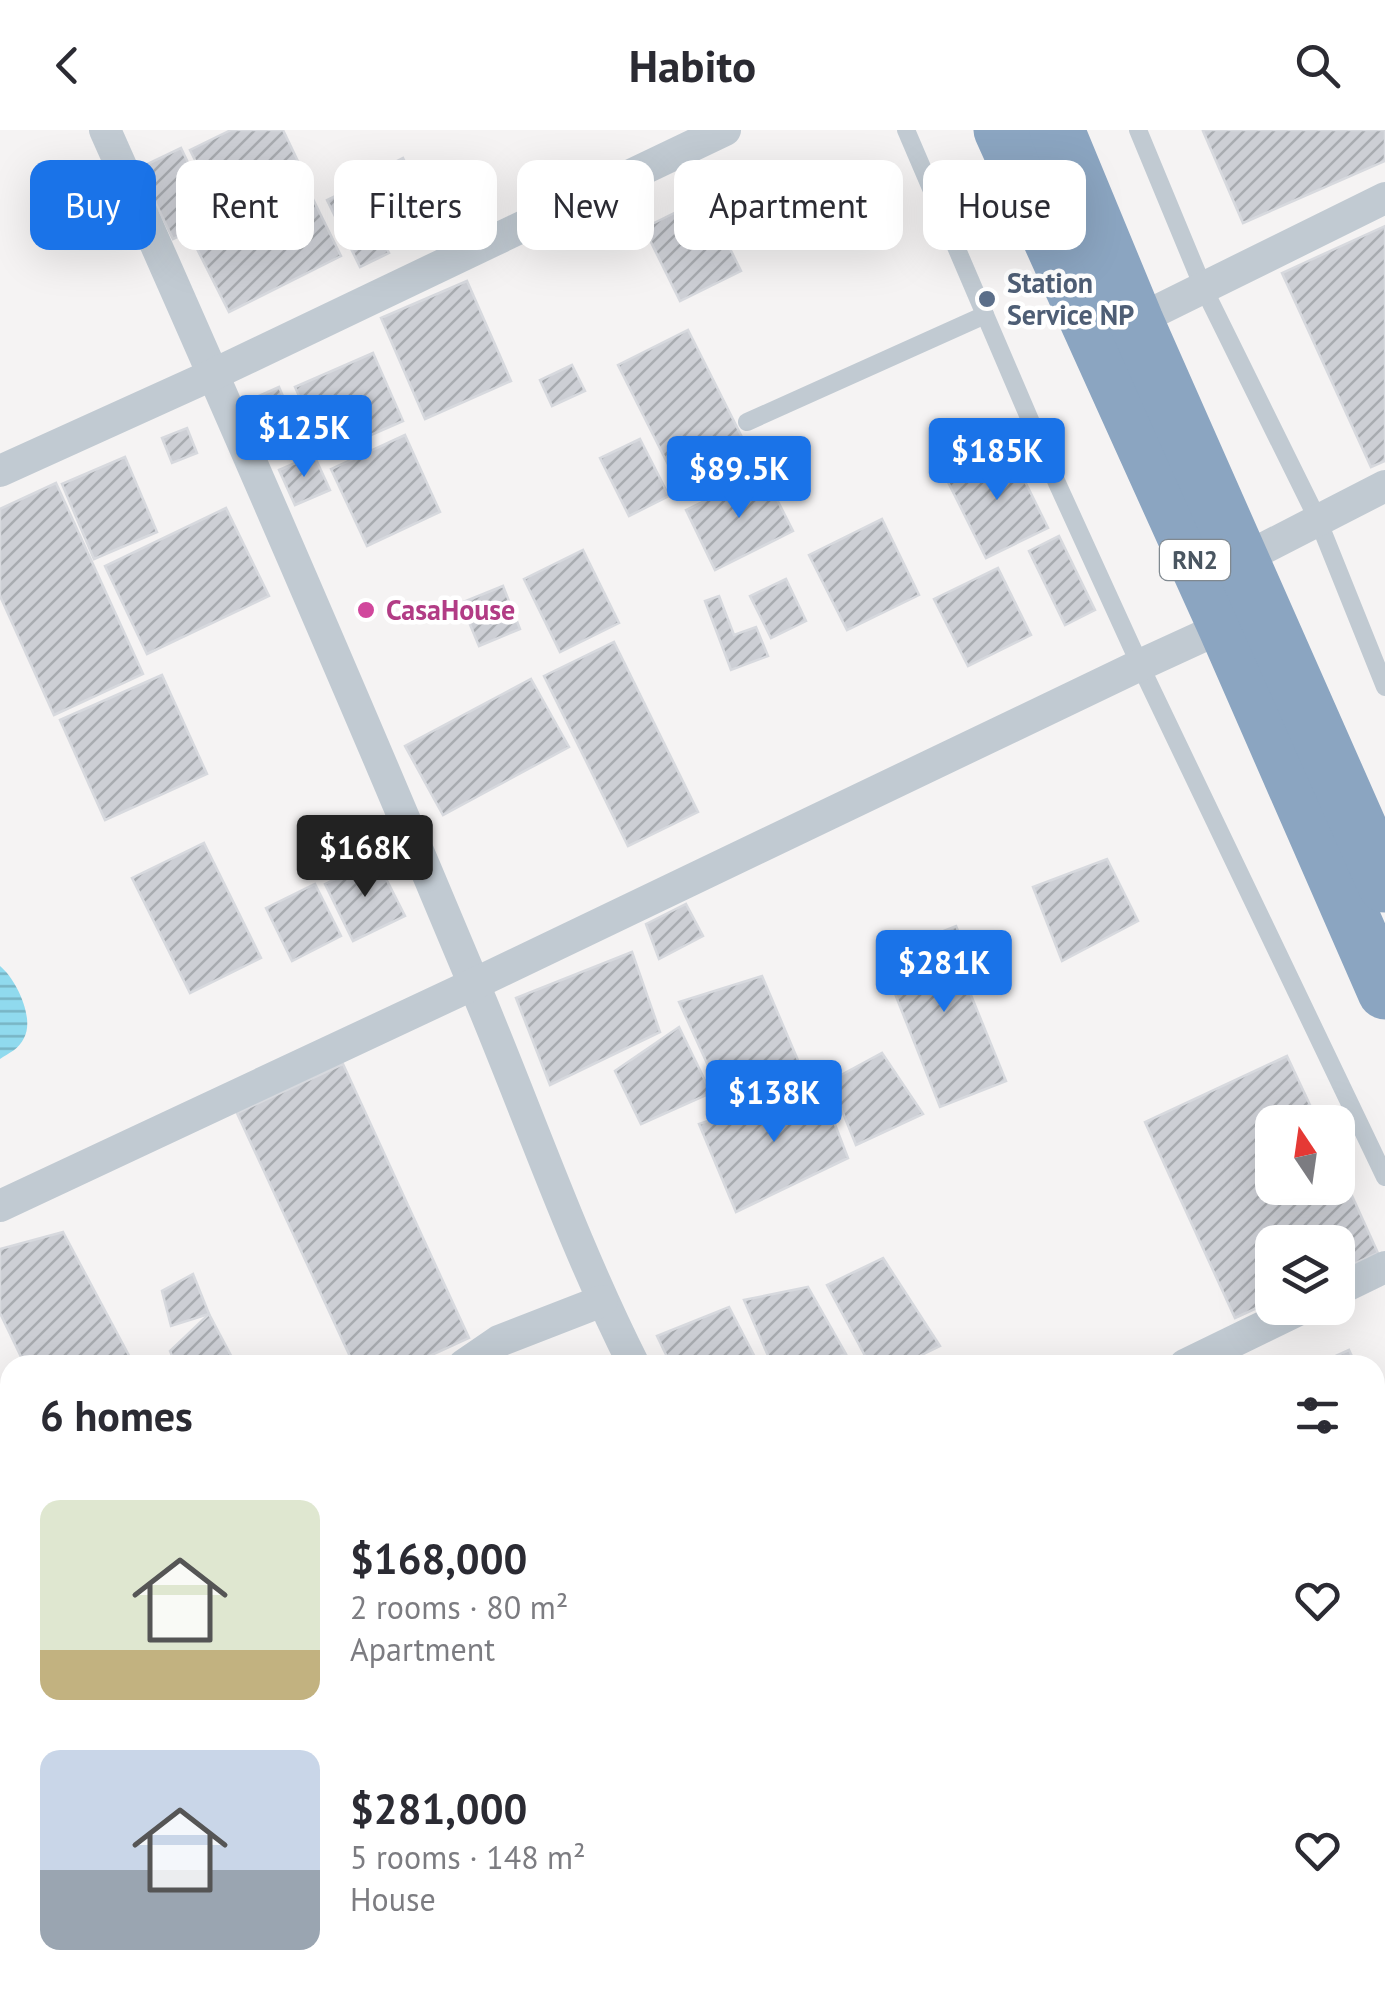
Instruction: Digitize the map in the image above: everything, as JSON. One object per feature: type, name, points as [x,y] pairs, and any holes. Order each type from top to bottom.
[{"type":"highway","name":"RN2","points":[[1001,130],[1385,992]]},
{"type":"highway","name":"RN2","points":[[1057,130],[1136,321],[1385,884]]},
{"type":"street","points":[[105,130],[214,374],[474,984],[602,1301],[629,1355]]},
{"type":"street","points":[[0,471],[214,374],[724,130]]},
{"type":"street","points":[[1136,321],[1385,198]]},
{"type":"street","points":[[1242,558],[1385,486]]},
{"type":"street","points":[[0,1206],[1225,626]]},
{"type":"street","points":[[1355,1281],[1385,1266]]},
{"type":"street","points":[[479,1355],[499,1341],[602,1301]]},
{"type":"street","points":[[1206,1355],[1267,1325]]},
{"type":"lane","points":[[906,130],[1057,483],[1140,665],[1385,1177]]},
{"type":"lane","points":[[1138,130],[1203,288],[1318,520],[1385,687]]},
{"type":"lane","points":[[747,422],[985,315]]},
{"type":"water","points":[[0,966],[18,989],[27,1030],[22,1042],[0,1059]]},
{"type":"building","points":[[231,130],[283,130],[297,160],[195,160],[190,150]]},
{"type":"building","points":[[1205,130],[1385,130],[1385,161],[1243,223]]},
{"type":"building","points":[[181,148],[187,160],[176,160],[173,239],[156,204],[156,160]]},
{"type":"building","points":[[314,201],[334,242],[334,250],[341,256],[229,312],[198,250],[314,250]]},
{"type":"building","points":[[674,213],[674,250],[731,250],[741,271],[680,301],[654,248],[654,223]]},
{"type":"building","points":[[1385,226],[1385,461],[1371,467],[1282,273]]},
{"type":"building","points":[[352,250],[388,250],[389,253],[360,267]]},
{"type":"building","points":[[467,281],[511,381],[425,419],[381,318]]},
{"type":"building","points":[[688,330],[755,463],[685,498],[618,365]]},
{"type":"building","points":[[373,353],[403,421],[325,455],[295,387]]},
{"type":"building","points":[[572,365],[585,391],[552,406],[540,380]]},
{"type":"building","points":[[279,387],[292,417],[267,428],[254,398]]},
{"type":"building","points":[[187,428],[197,453],[172,463],[162,438]]},
{"type":"building","points":[[405,435],[440,512],[367,546],[331,469]]},
{"type":"building","points":[[640,439],[669,496],[629,516],[600,458]]},
{"type":"building","points":[[1008,447],[1048,528],[986,558],[946,478]]},
{"type":"building","points":[[314,455],[330,490],[295,505],[279,470]]},
{"type":"building","points":[[125,457],[157,532],[94,559],[62,484]]},
{"type":"building","points":[[763,472],[793,531],[715,570],[686,510]]},
{"type":"building","points":[[56,483],[143,674],[54,715],[0,596],[0,509]]},
{"type":"building","points":[[226,508],[269,596],[147,654],[105,566]]},
{"type":"building","points":[[882,519],[919,595],[847,630],[809,555]]},
{"type":"building","points":[[1059,536],[1095,610],[1065,625],[1029,551]]},
{"type":"building","points":[[583,550],[619,623],[560,652],[524,579]]},
{"type":"building","points":[[998,568],[1031,635],[968,666],[934,599]]},
{"type":"building","points":[[786,579],[806,621],[771,638],[750,596]]},
{"type":"building","points":[[503,586],[520,629],[479,646],[461,603]]},
{"type":"building","points":[[719,596],[734,635],[756,627],[768,656],[731,670],[705,601]]},
{"type":"building","points":[[614,642],[698,812],[628,846],[544,676]]},
{"type":"building","points":[[162,675],[207,774],[105,820],[60,720]]},
{"type":"building","points":[[531,679],[569,747],[443,815],[405,746]]},
{"type":"building","points":[[204,843],[261,958],[190,993],[132,878]]},
{"type":"building","points":[[376,859],[405,916],[353,941],[325,884]]},
{"type":"building","points":[[1107,859],[1138,921],[1062,961],[1033,887]]},
{"type":"building","points":[[315,884],[341,936],[292,961],[266,908]]},
{"type":"building","points":[[686,904],[703,936],[659,959],[646,924]]},
{"type":"building","points":[[956,926],[972,965],[966,983],[1006,1081],[940,1107],[880,956]]},
{"type":"building","points":[[632,952],[660,1032],[550,1085],[516,998]]},
{"type":"building","points":[[762,976],[800,1065],[721,1094],[679,1002]]},
{"type":"building","points":[[679,1027],[711,1093],[641,1124],[615,1071]]},
{"type":"building","points":[[882,1053],[923,1114],[856,1145],[830,1081]]},
{"type":"building","points":[[1287,1056],[1310,1105],[1255,1105],[1255,1205],[1355,1202],[1378,1253],[1355,1263],[1355,1225],[1255,1225],[1255,1309],[1235,1318],[1145,1122]]},
{"type":"building","points":[[343,1064],[469,1338],[432,1355],[349,1355],[237,1113]]},
{"type":"building","points":[[819,1083],[848,1158],[736,1212],[699,1124]]},
{"type":"building","points":[[63,1232],[129,1355],[20,1355],[0,1313],[0,1249]]},
{"type":"building","points":[[883,1258],[940,1346],[922,1355],[865,1355],[827,1285]]},
{"type":"building","points":[[193,1274],[209,1314],[171,1326],[162,1291]]},
{"type":"building","points":[[808,1287],[846,1354],[768,1355],[744,1300]]},
{"type":"building","points":[[729,1307],[754,1355],[666,1355],[657,1336]]},
{"type":"building","points":[[209,1314],[231,1355],[172,1355],[170,1351]]},
{"type":"place","name":"Station Service NP","points":[[987,299]]},
{"type":"place","name":"CasaHouse","points":[[366,610]]}]
